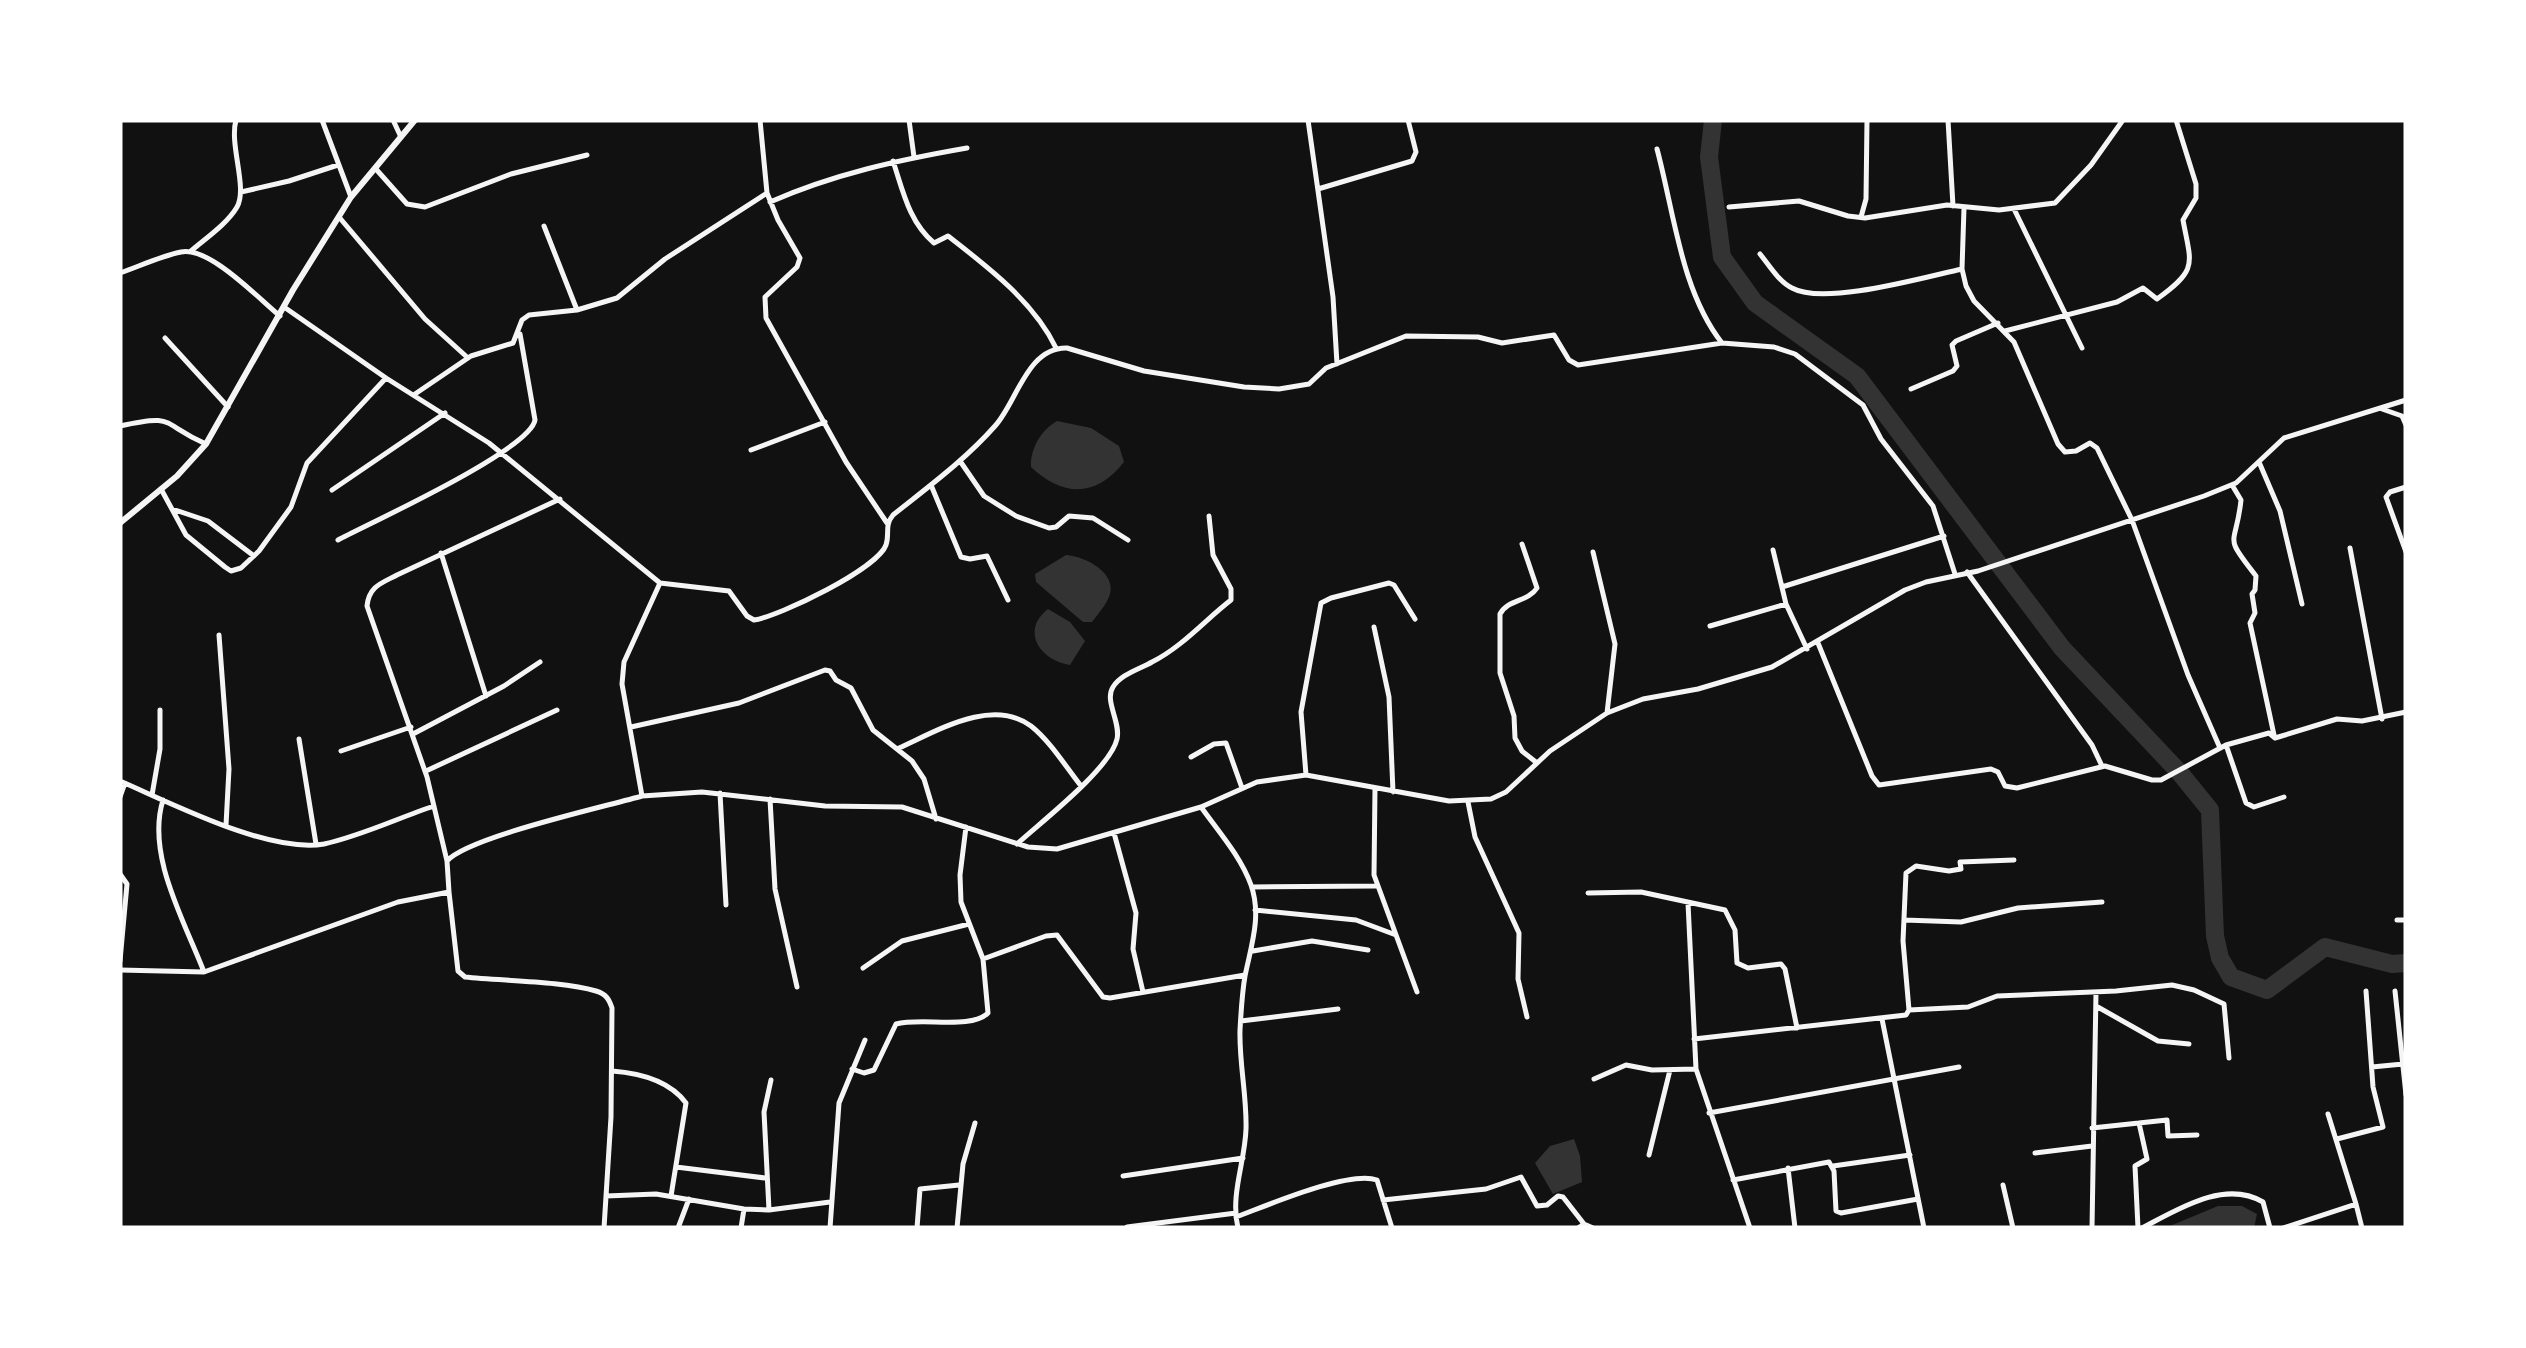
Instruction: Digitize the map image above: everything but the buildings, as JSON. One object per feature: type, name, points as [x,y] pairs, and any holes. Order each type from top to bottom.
[{"type":"street","points":[[191,251],[237,207],[240,192],[233,142],[236,120]]},
{"type":"street","points":[[322,120],[352,198]]},
{"type":"street","points":[[393,120],[400,135]]},
{"type":"street","points":[[120,523],[206,444],[339,217],[415,120]]},
{"type":"street","points":[[284,308],[503,454],[660,583],[730,591],[747,616],[760,619],[794,608],[878,555],[886,544],[886,523],[766,318],[765,297],[797,267],[800,258],[767,193],[760,120]]},
{"type":"street","points":[[909,120],[914,157]]},
{"type":"street","points":[[1308,120],[1333,297],[1336,364]]},
{"type":"street","points":[[1318,189],[1412,160],[1416,152],[1408,120]]},
{"type":"street","points":[[1860,217],[1866,199],[1867,120]]},
{"type":"street","points":[[1948,120],[1953,206]]},
{"type":"street","points":[[1729,207],[1799,201],[1860,217],[1953,206],[2014,209],[2055,203],[2091,165],[2123,120]]},
{"type":"street","points":[[2005,331],[2117,302],[2138,288],[2157,299],[2188,271],[2192,252],[2183,220],[2196,198],[2196,184],[2176,120]]},
{"type":"street","points":[[770,202],[816,181],[966,148]]},
{"type":"street","points":[[1657,149],[1690,282],[1710,329],[1722,343]]},
{"type":"street","points":[[374,168],[407,204],[426,207],[512,174],[586,155]]},
{"type":"street","points":[[893,161],[908,208],[925,236],[934,243],[948,236],[1002,281],[1044,324],[1056,348]]},
{"type":"street","points":[[240,192],[338,165]]},
{"type":"street","points":[[415,394],[468,358],[513,343],[522,320],[528,316],[576,310],[617,298],[665,259],[767,193]]},
{"type":"street","points":[[1964,208],[1962,269],[1974,301],[2005,331],[2031,376],[2058,444],[2065,452],[2090,443],[2097,448],[2132,520],[2198,702],[2223,746],[2246,803],[2254,807],[2284,796]]},
{"type":"street","points":[[2014,209],[2082,348]]},
{"type":"street","points":[[339,217],[426,319],[468,358]]},
{"type":"street","points":[[544,226],[576,310]]},
{"type":"street","points":[[120,273],[191,251],[217,264],[280,316]]},
{"type":"street","points":[[1760,254],[1788,287],[1808,294],[1867,290],[1962,269]]},
{"type":"street","points":[[1911,389],[1953,371],[1957,366],[1952,350],[1956,341],[1998,323]]},
{"type":"street","points":[[338,540],[503,454],[535,425],[526,352],[518,328]]},
{"type":"street","points":[[886,523],[996,425],[1016,388],[1043,356],[1056,348],[1144,371],[1244,388],[1310,384],[1326,368],[1406,336],[1478,337],[1502,343],[1554,335],[1569,360],[1578,366],[1743,343],[1788,350],[1863,406],[1881,439],[1933,506],[1955,574]]},
{"type":"street","points":[[165,338],[228,407]]},
{"type":"street","points":[[161,489],[186,535],[225,568],[241,568],[290,507],[307,463],[386,378]]},
{"type":"street","points":[[447,861],[455,853],[514,831],[642,796],[720,792],[826,806],[902,807],[1016,844],[1056,849],[1202,807],[1272,778],[1306,774],[1468,802],[1499,796],[1536,763],[1607,713],[1643,700],[1772,668],[1905,590],[2016,559],[2232,485],[2284,438],[2406,400]]},
{"type":"street","points":[[2379,408],[2402,416],[2406,426]]},
{"type":"street","points":[[332,490],[445,413]]},
{"type":"street","points":[[120,426],[152,418],[173,422],[189,437],[206,444]]},
{"type":"street","points":[[751,450],[824,422]]},
{"type":"street","points":[[960,461],[984,496],[1016,516],[1049,528],[1068,516],[1093,518],[1128,540]]},
{"type":"street","points":[[2258,462],[2280,511],[2302,604]]},
{"type":"street","points":[[931,485],[961,557],[987,556],[1008,600]]},
{"type":"street","points":[[2232,485],[2241,500],[2232,537],[2237,555],[2256,576],[2256,590],[2252,594],[2255,613],[2250,622],[2275,738]]},
{"type":"street","points":[[2406,487],[2386,497],[2406,552]]},
{"type":"street","points":[[560,499],[374,587],[367,606],[426,771],[447,861],[458,970],[465,977],[579,989],[609,998],[612,1071],[604,1228]]},
{"type":"street","points":[[172,509],[208,521],[254,556]]},
{"type":"street","points":[[1016,844],[1081,786],[1115,746],[1119,734],[1110,693],[1114,684],[1164,655],[1231,600],[1231,588],[1213,554],[1209,516]]},
{"type":"street","points":[[1782,586],[1944,536]]},
{"type":"street","points":[[1522,544],[1537,588],[1531,596],[1504,606],[1500,614],[1500,673],[1514,716],[1515,738],[1522,751],[1536,763]]},
{"type":"street","points":[[2350,548],[2382,718]]},
{"type":"street","points":[[1773,550],[1786,604],[1808,649]]},
{"type":"street","points":[[1592,552],[1615,644],[1607,713]]},
{"type":"street","points":[[441,553],[486,696]]},
{"type":"street","points":[[1967,572],[2092,745],[2102,766]]},
{"type":"street","points":[[642,796],[622,684],[624,662],[660,583]]},
{"type":"street","points":[[1306,774],[1301,712],[1321,603],[1388,583],[1394,585],[1414,620]]},
{"type":"street","points":[[1710,626],[1786,604]]},
{"type":"street","points":[[1374,627],[1390,697],[1393,792]]},
{"type":"street","points":[[219,635],[230,769],[226,825]]},
{"type":"street","points":[[1818,643],[1879,785],[1991,768],[2006,786],[2016,788],[2102,766],[2152,780],[2170,776],[2223,746],[2269,733],[2275,738]]},
{"type":"street","points":[[341,751],[412,730],[486,696],[540,662]]},
{"type":"street","points":[[630,727],[739,703],[824,670],[851,688],[873,730],[899,748],[924,779],[936,819]]},
{"type":"street","points":[[152,795],[160,750],[160,710]]},
{"type":"street","points":[[426,771],[557,710]]},
{"type":"street","points":[[2275,738],[2338,719],[2382,718],[2406,712]]},
{"type":"street","points":[[899,748],[990,714],[1015,716],[1034,728],[1081,786]]},
{"type":"street","points":[[299,739],[316,844]]},
{"type":"street","points":[[1192,757],[1214,744],[1226,743],[1242,788]]},
{"type":"street","points":[[120,796],[122,782],[226,825],[283,842],[316,844],[434,806]]},
{"type":"street","points":[[1375,788],[1372,860],[1376,886],[1417,992]]},
{"type":"street","points":[[720,792],[726,906]]},
{"type":"street","points":[[770,799],[774,889],[796,987]]},
{"type":"street","points":[[163,800],[157,820],[161,851],[204,972]]},
{"type":"street","points":[[1468,802],[1475,836],[1519,933],[1518,979],[1528,1017]]},
{"type":"street","points":[[1202,807],[1240,862],[1252,887],[1255,910],[1253,951],[1245,975],[1241,1021],[1246,1097],[1238,1228]]},
{"type":"street","points":[[852,1069],[864,1074],[874,1070],[892,1029],[901,1022],[974,1022],[988,1014],[982,959],[961,902],[966,827]]},
{"type":"street","points":[[1114,833],[1136,913],[1133,950],[1143,992]]},
{"type":"street","points":[[1909,1010],[1904,920],[1906,873],[1910,868],[1949,871],[1961,868],[1960,862],[2014,860]]},
{"type":"street","points":[[120,874],[127,884],[120,961]]},
{"type":"street","points":[[1252,887],[1376,886]]},
{"type":"street","points":[[120,970],[204,972],[398,902],[449,892]]},
{"type":"street","points":[[1588,893],[1642,892],[1724,910],[1736,930],[1737,962],[1741,966],[1781,964],[1785,969],[1797,1028]]},
{"type":"street","points":[[1904,920],[1961,922],[2018,908],[2102,902]]},
{"type":"street","points":[[1688,904],[1696,1069],[1750,1228]]},
{"type":"street","points":[[1255,910],[1356,920],[1396,935]]},
{"type":"street","points":[[2397,920],[2406,920]]},
{"type":"street","points":[[863,968],[902,941],[969,924]]},
{"type":"street","points":[[982,959],[1053,934],[1068,946],[1103,996],[1245,975]]},
{"type":"street","points":[[1253,951],[1312,941],[1368,950]]},
{"type":"street","points":[[1694,1039],[1898,1017],[1909,1010],[1968,1007],[1997,996],[2172,985],[2224,1004],[2229,1058]]},
{"type":"street","points":[[2336,1138],[2383,1127],[2372,1087],[2366,991]]},
{"type":"street","points":[[2092,1228],[2096,992]]},
{"type":"street","points":[[2395,992],[2406,1095]]},
{"type":"street","points":[[2096,1006],[2158,1041],[2189,1044]]},
{"type":"street","points":[[1241,1021],[1338,1009]]},
{"type":"street","points":[[1882,1018],[1924,1228]]},
{"type":"street","points":[[830,1228],[838,1113],[865,1040]]},
{"type":"street","points":[[2372,1067],[2405,1064]]},
{"type":"street","points":[[1594,1079],[1626,1065],[1696,1069]]},
{"type":"street","points":[[1709,1113],[1959,1067]]},
{"type":"street","points":[[1649,1155],[1670,1070]]},
{"type":"street","points":[[612,1071],[643,1075],[682,1097],[686,1108],[672,1196]]},
{"type":"street","points":[[768,1210],[764,1112],[771,1080]]},
{"type":"street","points":[[2328,1114],[2362,1228]]},
{"type":"street","points":[[2092,1128],[2167,1120],[2168,1136],[2197,1135]]},
{"type":"street","points":[[957,1228],[966,1149],[975,1123]]},
{"type":"street","points":[[2139,1123],[2148,1160],[2134,1166],[2140,1228],[2191,1202],[2238,1194],[2251,1195],[2263,1202],[2270,1228]]},
{"type":"street","points":[[2035,1152],[2092,1146]]},
{"type":"street","points":[[1833,1166],[1910,1155]]},
{"type":"street","points":[[1123,1176],[1244,1158]]},
{"type":"street","points":[[1733,1180],[1830,1162],[1836,1211],[1918,1198]]},
{"type":"street","points":[[676,1168],[765,1178]]},
{"type":"street","points":[[1788,1168],[1795,1228]]},
{"type":"street","points":[[1127,1227],[1236,1215],[1360,1177],[1377,1180],[1392,1228]]},
{"type":"street","points":[[1383,1200],[1486,1189],[1522,1178],[1538,1206],[1562,1197],[1581,1226],[1593,1228]]},
{"type":"street","points":[[916,1228],[920,1188],[960,1185]]},
{"type":"street","points":[[2002,1185],[2013,1228]]},
{"type":"street","points":[[606,1196],[672,1196],[768,1210],[830,1202]]},
{"type":"street","points":[[678,1228],[689,1199]]},
{"type":"street","points":[[2283,1228],[2356,1204]]},
{"type":"street","points":[[741,1228],[744,1209]]},
{"type":"shaded area","points":[[1057,421],[1091,428],[1119,446],[1124,462],[1091,487],[1067,488],[1043,477],[1031,467],[1032,453],[1041,435]]},
{"type":"shaded area","points":[[1066,555],[1089,562],[1108,578],[1110,594],[1092,622],[1083,622],[1036,582],[1035,574]]},
{"type":"shaded area","points":[[1048,609],[1070,622],[1085,641],[1070,665],[1050,657],[1037,643],[1035,626]]},
{"type":"shaded area","points":[[1574,1139],[1582,1182],[1553,1194],[1535,1163],[1550,1146]]},
{"type":"shaded area","points":[[2218,1206],[2242,1206],[2257,1214],[2254,1228],[2165,1228]]},
{"type":"waterway","points":[[1713,120],[1709,157],[1722,257],[1755,303],[1857,376],[2062,648],[2210,810],[2215,936],[2220,958],[2231,977],[2267,990],[2325,947],[2392,964],[2406,963]]}]
